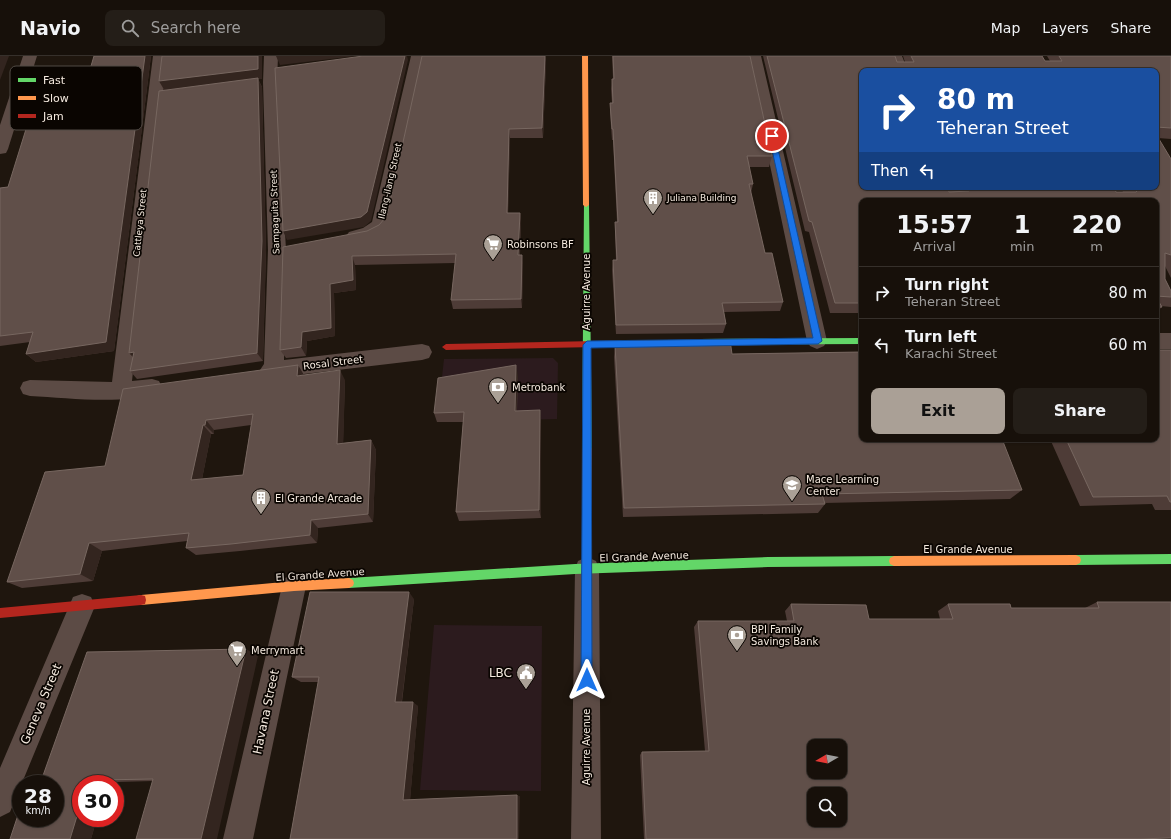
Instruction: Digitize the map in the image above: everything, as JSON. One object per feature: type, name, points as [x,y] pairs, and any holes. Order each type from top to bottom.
[{"type":"street","points":[[27,66],[30,56]]},
{"type":"street","name":"Cattleya Street","points":[[121,391],[160,56]]},
{"type":"street","name":"Ilang-ilang Street","points":[[337,239],[370,233],[380,224],[418,56]]},
{"type":"street","name":"Aguirre Avenue","points":[[585,56],[587,345],[586,839]]},
{"type":"street","points":[[754,56],[818,341]]},
{"type":"street","points":[[895,56],[900,68]]},
{"type":"street","name":"Sampaguita Street","points":[[274,369],[285,248],[270,82],[276,66]]},
{"type":"street","points":[[0,149],[10,118]]},
{"type":"street","points":[[687,342],[859,341]]},
{"type":"street","points":[[1159,341],[1171,341]]},
{"type":"street","points":[[446,347],[656,343]]},
{"type":"street","name":"Rosal Street","points":[[251,372],[422,352]]},
{"type":"street","points":[[30,388],[121,391],[167,384]]},
{"type":"street","name":"El Grande Avenue","points":[[0,613],[294,586],[587,569],[768,562],[1171,559]]},
{"type":"street","name":"Havana Street","points":[[238,839],[294,586]]},
{"type":"street","name":"Geneva Street","points":[[0,802],[82,606]]},
{"type":"shaded area","name":"Metrobank","points":[[553,358],[558,363],[557,419],[437,422],[444,359]]},
{"type":"shaded area","points":[[434,625],[542,626],[541,791],[420,790]]},
{"type":"building","points":[[94,56],[145,56],[142,78],[142,66],[91,66]]},
{"type":"building","points":[[162,56],[258,56],[258,69],[159,81]]},
{"type":"building","points":[[363,56],[405,56],[367,212],[361,217],[283,231],[275,68]]},
{"type":"building","points":[[422,56],[545,56],[542,128],[509,129],[507,213],[520,213],[518,255],[522,255],[521,299],[451,300],[456,254],[352,256],[353,280],[330,284],[331,328],[302,332],[301,347],[280,350],[283,247],[367,231],[379,225],[385,218],[387,215]]},
{"type":"building","points":[[613,56],[750,56],[772,156],[747,156],[753,184],[749,184],[765,253],[772,253],[783,302],[722,303],[726,324],[616,325],[613,260],[617,260],[615,222],[618,222],[613,129],[610,103],[613,103]]},
{"type":"building","points":[[767,56],[895,56],[897,62],[914,62],[911,56],[1042,56],[1045,61],[1062,61],[1059,56],[1171,56],[1171,128],[1159,127],[1159,68],[859,68],[859,190],[948,190],[949,192],[968,190],[1115,190],[1116,192],[1136,192],[1136,190],[1159,190],[1159,139],[1171,159],[1171,255],[1165,253],[1165,279],[1171,291],[1171,297],[1159,296],[1159,198],[859,198],[859,303],[835,303],[812,222],[809,221]]},
{"type":"building","points":[[258,78],[262,241],[257,353],[130,371],[134,352],[129,353],[159,91]]},
{"type":"building","points":[[26,130],[135,130],[106,342],[26,354],[33,332],[0,336],[0,188],[8,187]]},
{"type":"building","points":[[730,340],[732,354],[859,352],[859,442],[1003,442],[1022,490],[822,494],[825,504],[624,508],[615,345],[618,345],[617,341]]},
{"type":"building","points":[[1159,350],[1171,350],[1171,502],[1167,496],[1093,497],[1067,442],[1159,442]]},
{"type":"building","points":[[298,365],[297,376],[340,370],[337,444],[371,440],[368,514],[311,520],[310,535],[231,544],[186,548],[189,533],[89,543],[80,574],[7,582],[45,472],[105,466],[123,389]],"holes":[[[253,414],[243,475],[191,480],[203,425],[205,425],[206,420]]]},
{"type":"building","points":[[516,365],[515,411],[540,410],[539,510],[456,512],[464,412],[434,413],[438,378]]},
{"type":"building","points":[[310,592],[409,592],[395,702],[413,702],[403,800],[517,795],[517,839],[290,839],[319,677],[292,677]]},
{"type":"building","points":[[1097,602],[1171,602],[1171,838],[646,839],[642,752],[709,751],[698,621],[794,621],[791,604],[866,605],[869,619],[953,619],[948,604],[1010,604],[1011,608],[1099,608]]},
{"type":"building","points":[[246,649],[201,839],[136,839],[153,779],[124,780],[124,775],[72,775],[72,827],[74,827],[70,839],[10,839],[14,827],[64,827],[64,775],[43,775],[87,652]]},
{"type":"traffic: fast","points":[[586,205],[587,449]]},
{"type":"traffic: fast","points":[[699,342],[859,341]]},
{"type":"traffic: fast","points":[[1076,560],[1171,559]]},
{"type":"traffic: fast","points":[[349,583],[575,569],[768,562],[894,561]]},
{"type":"traffic: slow","points":[[585,56],[586,205]]},
{"type":"traffic: slow","points":[[587,449],[587,569]]},
{"type":"traffic: slow","points":[[894,561],[1076,560]]},
{"type":"traffic: slow","points":[[141,600],[294,586],[349,583]]},
{"type":"traffic: jam","points":[[446,347],[647,343]]},
{"type":"traffic: jam","points":[[0,613],[141,600]]},
{"type":"place","name":"Juliana Building","points":[[653,215]]},
{"type":"place","name":"Robinsons BF","points":[[493,261]]},
{"type":"place","name":"Metrobank","points":[[498,404]]},
{"type":"place","name":"Mace Learning Center","points":[[792,502]]},
{"type":"place","name":"El Grande Arcade","points":[[261,515]]},
{"type":"place","name":"BPI Family Savings Bank","points":[[737,652]]},
{"type":"place","name":"Merrymart","points":[[237,667]]},
{"type":"place","name":"LBC","points":[[526,690]]},
{"type":"route","points":[[587,680],[587,345],[630,343],[818,341],[772,136]]}]
